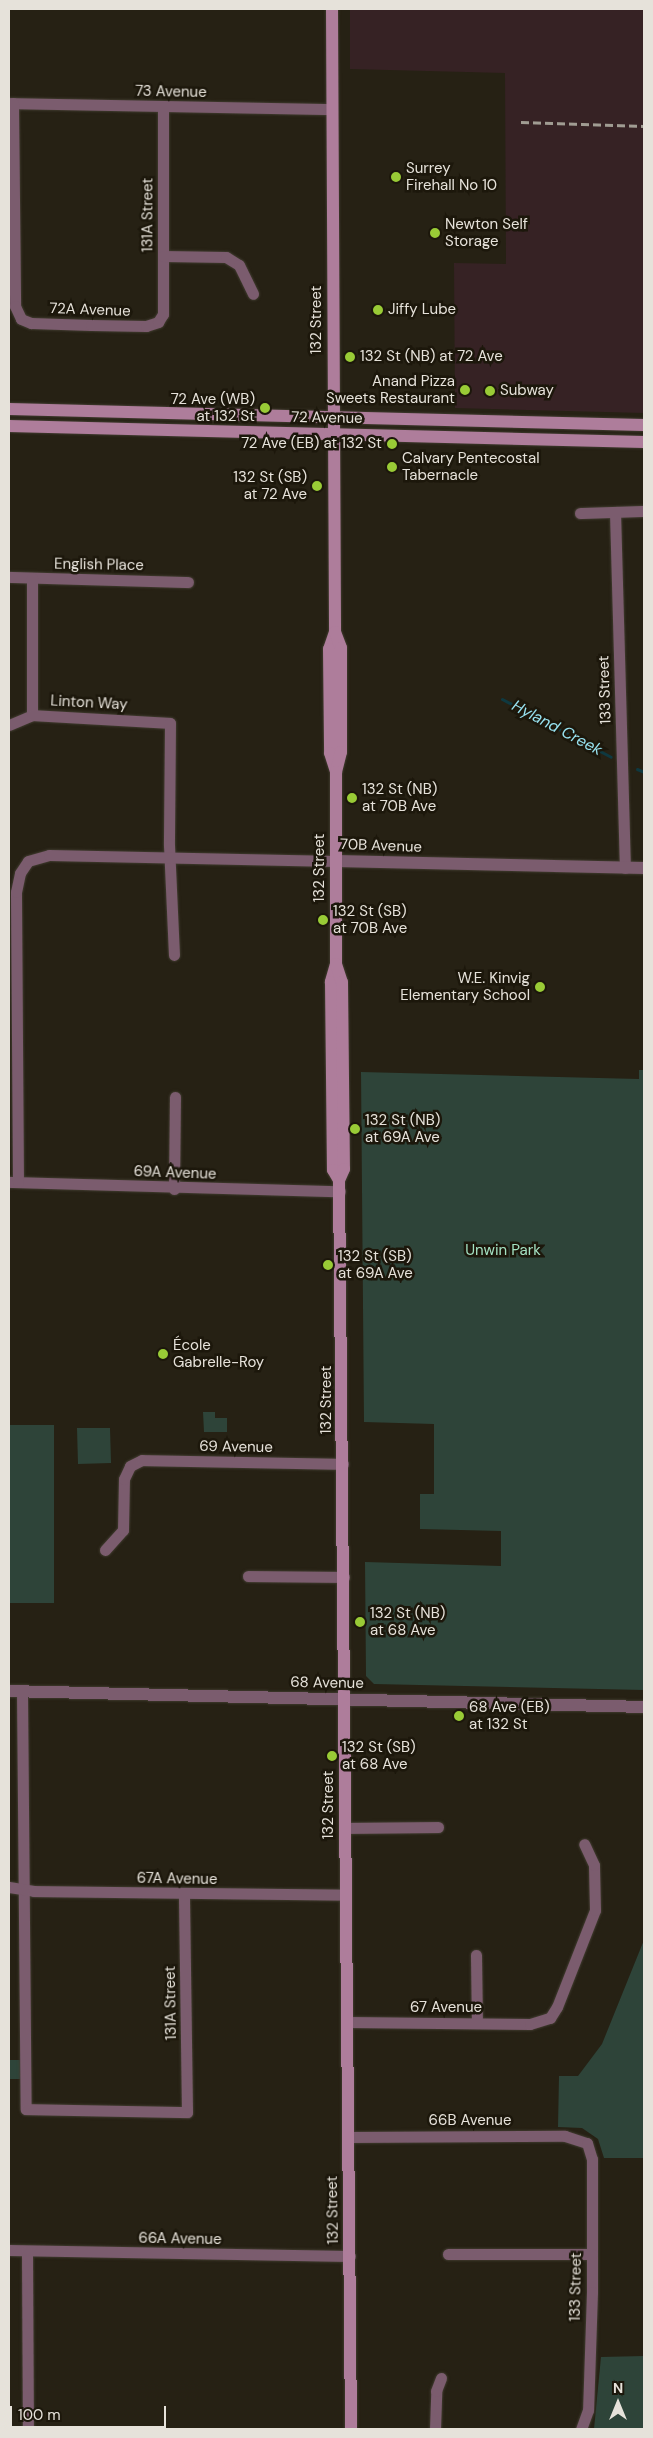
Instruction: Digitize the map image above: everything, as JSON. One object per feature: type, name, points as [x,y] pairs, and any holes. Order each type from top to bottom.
[{"type":"main road","name":"132 Street","points":[[332,9],[335,632],[329,649],[330,753],[336,772],[336,964],[331,982],[331,1031],[333,1170],[339,1186],[343,1464],[345,1895],[348,2022],[351,2429]]},
{"type":"main road","name":"72 Avenue","points":[[9,409],[644,425]]},
{"type":"main road","name":"72 Avenue","points":[[9,426],[644,442]]},
{"type":"street","name":"73 Avenue","points":[[11,103],[332,109]]},
{"type":"street","name":"72A Avenue","points":[[11,103],[15,306],[21,319],[31,323],[146,326],[158,322]]},
{"type":"street","name":"131A Street","points":[[158,322],[163,314],[163,107]]},
{"type":"street","points":[[163,256],[226,257],[240,264],[253,294]]},
{"type":"street","points":[[580,512],[644,511]]},
{"type":"street","name":"133 Street","points":[[615,512],[625,868]]},
{"type":"street","name":"English Place","points":[[9,577],[188,582]]},
{"type":"street","points":[[32,578],[32,715]]},
{"type":"street","name":"Linton Way","points":[[9,725],[32,715],[170,723],[171,859]]},
{"type":"street","name":"70B Avenue","points":[[13,953],[16,892],[20,874],[28,862],[49,855],[644,868]]},
{"type":"street","points":[[171,859],[174,954]]},
{"type":"street","points":[[13,953],[13,1182]]},
{"type":"street","points":[[174,1189],[175,1097]]},
{"type":"street","name":"69A Avenue","points":[[13,1182],[174,1189],[339,1186]]},
{"type":"street","name":"69 Avenue","points":[[105,1550],[123,1530],[124,1480],[130,1466],[142,1460],[343,1464]]},
{"type":"street","points":[[248,1576],[344,1577]]},
{"type":"street","name":"68 Avenue","points":[[9,1691],[644,1707]]},
{"type":"street","points":[[22,1691],[23,1890]]},
{"type":"street","points":[[345,1828],[438,1828]]},
{"type":"street","name":"67 Avenue","points":[[348,2022],[544,2022],[557,2007],[595,1910],[594,1866],[584,1844]]},
{"type":"street","name":"67A Avenue","points":[[9,1887],[23,1890],[184,1894],[345,1895]]},
{"type":"street","name":"131A Street","points":[[23,1890],[26,2109],[187,2112],[184,1894]]},
{"type":"street","points":[[476,1955],[477,2023]]},
{"type":"street","name":"66B Avenue","points":[[348,2137],[565,2136],[578,2138],[588,2146]]},
{"type":"street","name":"133 Street","points":[[582,2429],[587,2417],[590,2388],[592,2159],[588,2146]]},
{"type":"street","name":"66A Avenue","points":[[9,2250],[350,2256]]},
{"type":"street","points":[[27,2251],[28,2429]]},
{"type":"street","points":[[448,2254],[592,2254]]},
{"type":"street","points":[[435,2429],[436,2391],[440,2378]]},
{"type":"shaded area","points":[[350,9],[644,9],[644,413],[455,408],[454,263],[506,264],[505,73],[350,69]]},
{"type":"green space","name":"Unwin Park","points":[[639,1070],[644,1070],[644,1690],[374,1684],[366,1676],[365,1562],[501,1566],[501,1531],[420,1529],[420,1494],[434,1494],[434,1424],[364,1422],[361,1072],[639,1079]]},
{"type":"green space","points":[[203,1412],[215,1412],[215,1418],[227,1418],[227,1432],[204,1432]]},
{"type":"green space","points":[[9,1425],[54,1425],[54,1603],[9,1603]]},
{"type":"green space","points":[[77,1428],[110,1428],[111,1463],[78,1464]]},
{"type":"green space","points":[[644,1940],[644,2158],[604,2158],[598,2139],[582,2128],[558,2127],[559,2076],[578,2076],[602,2044]]},
{"type":"green space","points":[[9,2060],[25,2060],[26,2079],[9,2079]]},
{"type":"green space","points":[[644,2356],[644,2429],[594,2429],[601,2357]]},
{"type":"waterway","name":"Hyland Creek","points":[[502,699],[611,757]]},
{"type":"waterway","name":"Hyland Creek","points":[[637,769],[644,772]]},
{"type":"railway","points":[[521,122],[644,126]]},
{"type":"place","name":"Surrey Firehall No 10","points":[[396,177]]},
{"type":"place","name":"Newton Self Storage","points":[[435,233]]},
{"type":"place","name":"Jiffy Lube","points":[[378,310]]},
{"type":"place","name":"132 St (NB) at 72 Ave","points":[[350,357]]},
{"type":"place","name":"Anand Pizza Sweets Restaurant","points":[[465,390]]},
{"type":"place","name":"Subway","points":[[490,391]]},
{"type":"place","name":"72 Ave (WB) at 132 St","points":[[265,408]]},
{"type":"place","name":"72 Ave (EB) at 132 St","points":[[392,444]]},
{"type":"place","name":"Calvary Pentecostal Tabernacle","points":[[392,467]]},
{"type":"place","name":"132 St (SB) at 72 Ave","points":[[317,486]]},
{"type":"place","name":"132 St (NB) at 70B Ave","points":[[352,798]]},
{"type":"place","name":"132 St (SB) at 70B Ave","points":[[323,920]]},
{"type":"place","name":"W.E. Kinvig Elementary School","points":[[540,987]]},
{"type":"place","name":"132 St (NB) at 69A Ave","points":[[355,1129]]},
{"type":"place","name":"132 St (SB) at 69A Ave","points":[[328,1265]]},
{"type":"place","name":"École Gabrelle-Roy","points":[[163,1354]]},
{"type":"place","name":"132 St (NB) at 68 Ave","points":[[360,1622]]},
{"type":"place","name":"68 Ave (EB) at 132 St","points":[[459,1716]]},
{"type":"place","name":"132 St (SB) at 68 Ave","points":[[332,1756]]}]
